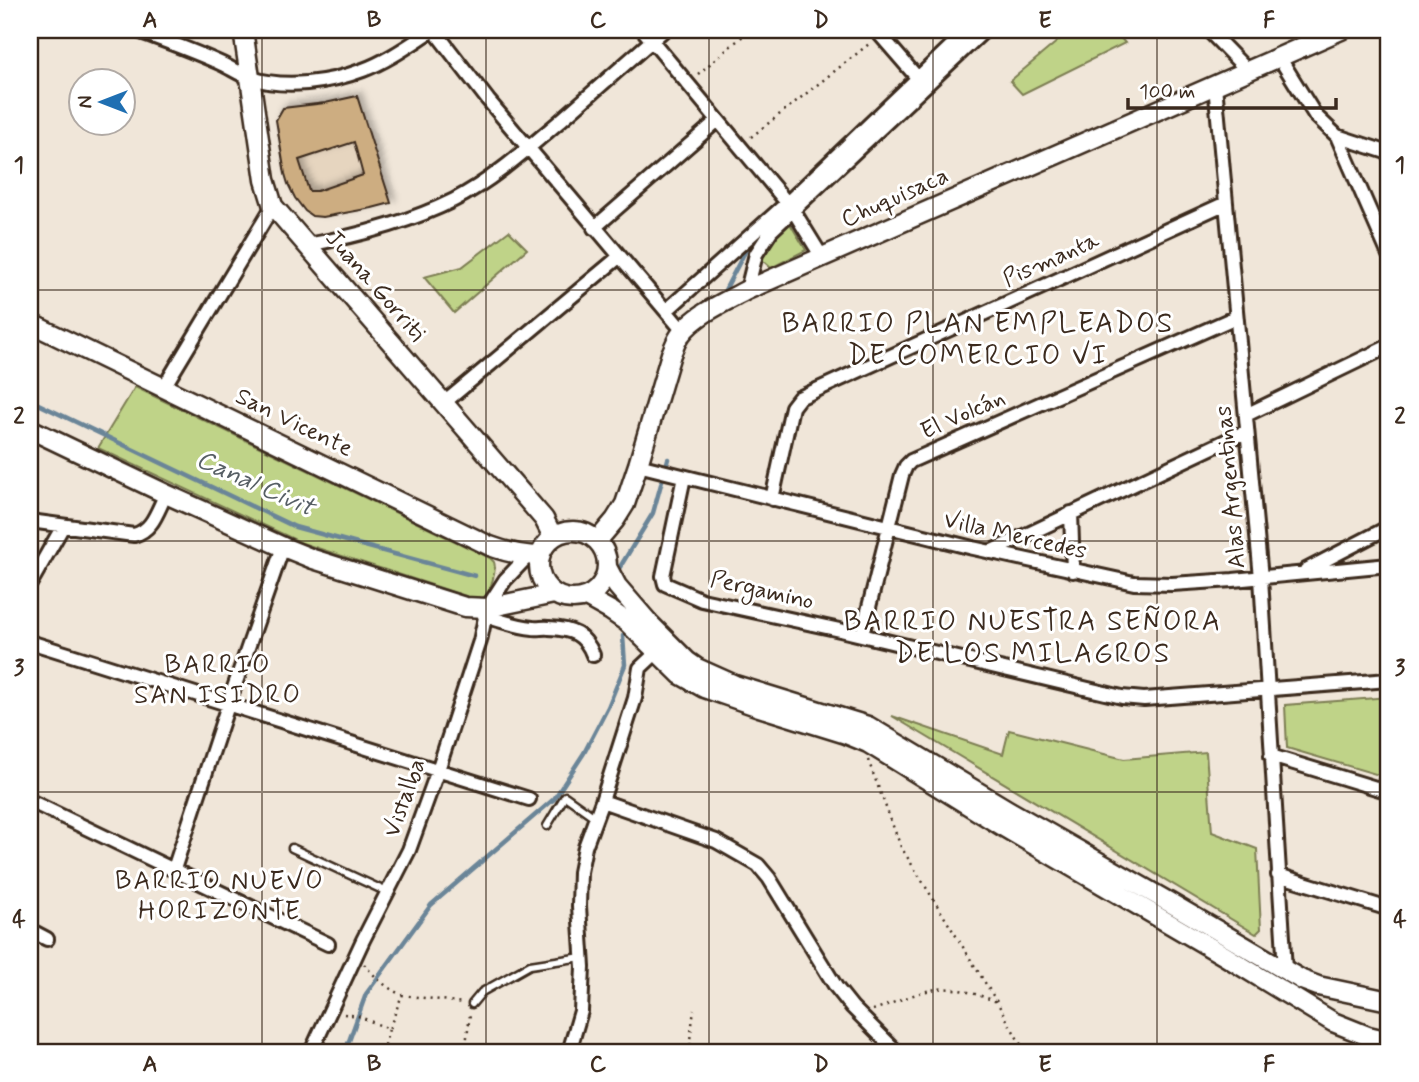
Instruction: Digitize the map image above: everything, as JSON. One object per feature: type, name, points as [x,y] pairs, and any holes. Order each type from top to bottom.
[{"type":"main road","name":"Juana Gorriti","points":[[243,30],[265,180],[273,206],[544,519],[553,537]]},
{"type":"main road","name":"Chuquisaca","points":[[683,331],[747,290],[1279,57],[1309,36],[1341,30]]},
{"type":"main road","name":"San Vicente","points":[[30,323],[490,545],[506,552],[534,556]]},
{"type":"main road","points":[[598,540],[615,520],[647,467],[671,355],[683,331]]},
{"type":"main road","points":[[30,429],[283,547],[464,607],[486,612],[536,596],[554,594]]},
{"type":"main road","points":[[574,531],[598,540],[607,558],[607,569],[601,586],[586,597],[570,600],[548,589],[534,556],[553,537],[574,531]]},
{"type":"main road","points":[[607,569],[622,593],[649,623],[697,668],[735,685],[868,726],[1301,980],[1389,1001]]},
{"type":"main road","points":[[586,597],[619,616],[681,675],[699,686],[868,743],[968,806],[1333,1022],[1389,1041]]},
{"type":"street","points":[[136,30],[223,64],[249,78],[281,83],[333,79],[363,70],[434,30],[488,100],[683,331]]},
{"type":"street","points":[[643,30],[790,206],[822,257]]},
{"type":"street","points":[[307,245],[372,231],[434,209],[472,189],[529,148],[664,30]]},
{"type":"street","points":[[921,82],[968,30]]},
{"type":"street","points":[[666,311],[790,206],[921,82],[985,30]]},
{"type":"street","points":[[1208,30],[1248,71]]},
{"type":"street","points":[[878,32],[921,82]]},
{"type":"street","points":[[1279,57],[1315,115],[1337,136],[1389,255]]},
{"type":"street","name":"Alas Argentinas","points":[[1215,85],[1261,578],[1285,970]]},
{"type":"street","points":[[594,228],[718,120]]},
{"type":"street","points":[[1337,136],[1389,153]]},
{"type":"street","points":[[1372,149],[1389,141]]},
{"type":"street","name":"Pismanta","points":[[772,499],[792,407],[799,398],[1226,203]]},
{"type":"street","points":[[164,387],[273,206]]},
{"type":"street","points":[[747,290],[761,244],[790,206]]},
{"type":"street","points":[[444,403],[619,257]]},
{"type":"street","name":"El Volcán","points":[[862,635],[902,475],[911,461],[1237,317]]},
{"type":"street","points":[[1246,415],[1389,346]]},
{"type":"street","points":[[990,552],[1247,431]]},
{"type":"street","name":"Villa Mercedes","points":[[647,467],[990,552],[1134,583],[1261,578],[1389,565]]},
{"type":"street","name":"Pergamino","points":[[684,477],[663,576],[665,584],[702,600],[1122,697],[1144,699],[1389,680]]},
{"type":"street","points":[[30,521],[134,535],[143,533],[150,526],[166,494]]},
{"type":"street","points":[[1071,513],[1073,571]]},
{"type":"street","points":[[30,584],[63,526]]},
{"type":"street","points":[[1300,574],[1389,527]]},
{"type":"street","points":[[174,869],[283,547]]},
{"type":"street","name":"Vistalba","points":[[311,1052],[409,850],[480,641],[486,612],[505,580],[534,556]]},
{"type":"street","points":[[486,612],[533,628],[549,627],[572,631],[582,637],[593,655]]},
{"type":"street","points":[[30,642],[529,799]]},
{"type":"street","points":[[569,1052],[582,1011],[579,906],[580,872],[585,848],[635,698],[640,668],[657,652]]},
{"type":"street","points":[[1271,756],[1389,792]]},
{"type":"street","points":[[30,800],[328,944]]},
{"type":"street","points":[[602,801],[716,841],[758,865],[769,878],[836,987],[897,1052]]},
{"type":"street","points":[[1278,875],[1389,909]]},
{"type":"street","points":[[30,929],[47,939]]},
{"type":"lane","points":[[547,826],[565,796],[596,818]]},
{"type":"lane","points":[[292,848],[389,893]]},
{"type":"lane","points":[[472,1004],[482,992],[530,965],[582,957]]},
{"type":"path","points":[[688,83],[750,30]]},
{"type":"path","points":[[740,146],[878,32]]},
{"type":"path","points":[[868,743],[869,763],[901,847],[1025,1052]]},
{"type":"path","points":[[356,955],[376,978],[402,995],[472,1004],[465,1052]]},
{"type":"path","points":[[860,1015],[933,989],[971,992],[997,1002]]},
{"type":"path","points":[[383,1052],[402,995]]},
{"type":"path","points":[[330,1010],[358,1016],[389,1029]]},
{"type":"path","points":[[691,1052],[694,1010]]},
{"type":"shaded area","points":[[357,96],[391,203],[323,217],[312,216],[295,198],[288,184],[276,120],[283,108]]},
{"type":"green space","points":[[1071,30],[1114,30],[1125,43],[1022,94],[1010,81]]},
{"type":"green space","points":[[789,222],[806,250],[771,268],[762,260],[766,246]]},
{"type":"green space","points":[[509,231],[527,249],[454,313],[424,277],[462,267]]},
{"type":"green space","points":[[135,387],[490,558],[494,562],[495,570],[489,591],[482,598],[472,598],[302,543],[98,448]]},
{"type":"green space","points":[[1389,697],[1389,778],[1287,748],[1285,705]]},
{"type":"green space","points":[[892,716],[1003,754],[1009,730],[1124,759],[1206,752],[1212,832],[1257,849],[1261,929],[1256,934]]},
{"type":"building","points":[[357,96],[391,203],[323,217],[312,216],[295,198],[285,174],[276,120],[283,108]],"holes":[[[354,142],[363,175],[317,191],[309,191],[299,160]]]},
{"type":"waterway","name":"Canal Civit","points":[[725,290],[749,244]]},
{"type":"waterway","name":"Canal Civit","points":[[30,400],[295,527],[475,576]]},
{"type":"waterway","name":"Canal Civit","points":[[620,567],[653,513],[668,459]]},
{"type":"waterway","points":[[345,1052],[366,994],[431,905],[554,799],[584,753],[608,707],[625,665],[623,636]]},
{"type":"district","name":"BARRIO PLAN EMPLEADOS DE COMERCIO VI","points":[[978,340]]},
{"type":"district","name":"BARRIO NUESTRA SEÑORA DE LOS MILAGROS","points":[[1033,638]]},
{"type":"district","name":"BARRIO SAN ISIDRO","points":[[218,681]]},
{"type":"district","name":"BARRIO NUEVO HORIZONTE","points":[[220,897]]}]
